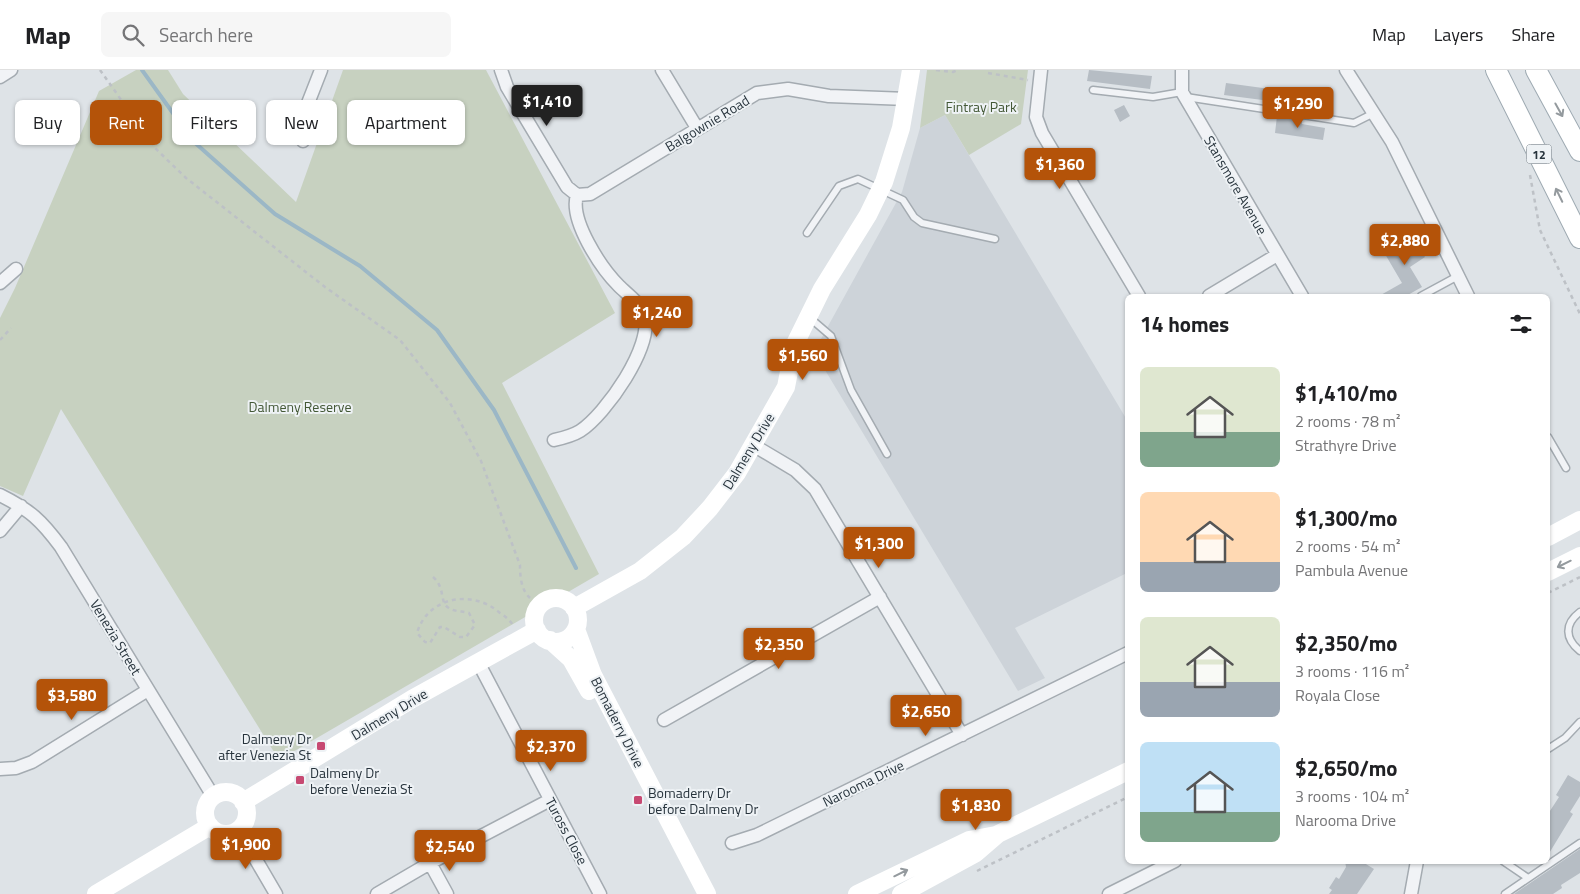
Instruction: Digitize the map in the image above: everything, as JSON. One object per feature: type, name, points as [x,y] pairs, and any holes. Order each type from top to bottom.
[{"type":"main road","name":"12","points":[[1496,70],[1580,238]]},
{"type":"main road","points":[[1536,70],[1580,151]]},
{"type":"street","points":[[0,77],[11,70]]},
{"type":"street","points":[[309,100],[321,70]]},
{"type":"street","points":[[501,70],[507,87],[567,187],[577,195],[575,203],[579,222],[606,270],[644,313],[645,330],[631,367],[601,411],[579,432],[554,440]]},
{"type":"street","points":[[662,70],[697,128]]},
{"type":"street","name":"Dalmeny Drive","points":[[574,608],[640,571],[683,537],[722,493],[753,445],[786,387],[791,355],[822,289],[864,222],[881,189],[896,148],[907,99],[910,70]]},
{"type":"street","points":[[1182,70],[1184,95]]},
{"type":"street","points":[[1346,70],[1398,153],[1467,294]]},
{"type":"street","points":[[1041,76],[1036,117],[1042,133],[1138,294]]},
{"type":"street","name":"Balgownie Road","points":[[577,195],[584,196],[596,190],[757,93],[776,89],[802,90],[829,96],[907,99]]},
{"type":"street","name":"Stansmore Avenue","points":[[1184,95],[1301,294]]},
{"type":"street","points":[[1212,294],[1277,255]]},
{"type":"street","points":[[0,283],[16,268]]},
{"type":"street","points":[[753,445],[786,464],[808,482],[821,499],[962,735]]},
{"type":"street","name":"Venezia Street","points":[[0,495],[21,506],[42,521],[61,547],[213,796]]},
{"type":"street","points":[[0,531],[21,506]]},
{"type":"street","points":[[1550,536],[1580,520]]},
{"type":"street","points":[[1550,571],[1580,556]]},
{"type":"street","points":[[664,720],[880,597]]},
{"type":"street","points":[[559,598],[567,601],[574,608],[578,620],[576,629],[570,636],[563,640],[543,635],[535,614],[546,600],[559,598]]},
{"type":"street","name":"Bomaderry Drive","points":[[576,629],[593,675],[707,894]]},
{"type":"street","name":"Dalmeny Drive","points":[[243,802],[412,699],[478,662],[519,640],[543,635]]},
{"type":"street","name":"Bomaderry Drive","points":[[543,635],[571,659],[578,670],[693,894]]},
{"type":"street","name":"Narooma Drive","points":[[732,843],[757,835],[1125,654]]},
{"type":"street","name":"Tuross Close","points":[[478,662],[600,894]]},
{"type":"street","points":[[0,769],[16,768],[32,762],[148,690]]},
{"type":"street","points":[[857,894],[969,840],[998,834],[1125,771]]},
{"type":"street","points":[[229,793],[243,802],[246,818],[237,831],[224,834],[216,832],[210,826],[205,811],[213,796],[229,793]]},
{"type":"street","points":[[377,894],[430,863],[550,800]]},
{"type":"street","points":[[96,894],[210,826]]},
{"type":"street","points":[[237,831],[245,841],[276,894]]},
{"type":"street","points":[[902,894],[976,853],[998,834]]},
{"type":"street","points":[[430,863],[447,894]]},
{"type":"street","points":[[1117,892],[1169,864]]},
{"type":"street","points":[[1410,894],[1415,864]]},
{"type":"lane","points":[[1093,90],[1153,97],[1184,95],[1354,123],[1374,112]]},
{"type":"lane","points":[[807,233],[839,186],[858,179],[903,200],[914,217],[922,223],[995,238]]},
{"type":"lane","points":[[1424,294],[1458,276]]},
{"type":"lane","points":[[809,317],[831,336],[856,400],[887,454]]},
{"type":"lane","points":[[1550,440],[1566,468]]},
{"type":"lane","points":[[1580,612],[1573,617],[1568,634],[1573,645],[1580,650]]},
{"type":"lane","points":[[1550,748],[1565,738],[1580,722]]},
{"type":"lane","points":[[1550,863],[1580,843]]},
{"type":"lane","points":[[1507,864],[1528,878]]},
{"type":"lane","points":[[1505,894],[1549,864]]},
{"type":"path","points":[[100,70],[156,149],[186,178],[325,286],[400,340],[450,403],[481,461],[520,565],[520,579],[526,595],[530,598]]},
{"type":"path","points":[[936,70],[952,72],[958,70]]},
{"type":"path","points":[[988,72],[1041,76]]},
{"type":"path","points":[[1529,172],[1540,230],[1580,314]]},
{"type":"path","points":[[0,340],[12,328]]},
{"type":"path","points":[[433,577],[441,587],[443,603],[450,609],[469,613],[473,617],[473,629],[466,636],[460,638],[444,627],[440,627],[434,639],[430,643],[425,642],[417,633],[428,612],[443,603],[461,599],[478,599],[496,609],[512,622],[519,640]]},
{"type":"path","points":[[1550,592],[1580,578]]},
{"type":"path","points":[[975,872],[1125,798]]},
{"type":"shaded area","points":[[945,115],[1125,417],[1125,574],[1015,628],[1045,678],[1018,691],[819,360],[811,357],[902,192],[920,128]]},
{"type":"green space","name":"Dalmeny Reserve","points":[[136,70],[168,70],[183,94],[189,100],[172,100],[172,145],[236,145],[296,202],[316,145],[337,145],[337,100],[332,100],[343,70],[486,70],[615,313],[502,383],[599,574],[279,760],[61,409],[23,496],[0,486],[0,318],[15,288],[76,145],[80,145],[80,136],[90,112],[90,145],[162,145],[162,100],[95,100],[99,91]]},
{"type":"green space","name":"Fintray Park","points":[[927,70],[1028,70],[1021,124],[969,155],[945,115],[920,128]]},
{"type":"building","points":[[1089,70],[1152,76],[1150,89],[1087,81]]},
{"type":"building","points":[[1226,83],[1306,94],[1304,110],[1279,106],[1277,102],[1224,95]]},
{"type":"building","points":[[1124,105],[1130,116],[1120,122],[1114,110]]},
{"type":"building","points":[[1277,116],[1302,120],[1302,124],[1325,128],[1323,140],[1275,133]]},
{"type":"building","points":[[1412,234],[1425,257],[1410,267],[1422,287],[1410,294],[1383,294],[1402,283],[1385,254],[1388,252],[1386,249]]},
{"type":"building","points":[[1568,775],[1580,782],[1580,796],[1570,812],[1573,814],[1550,852],[1550,811],[1559,797],[1556,795]]},
{"type":"building","points":[[1580,849],[1580,873],[1561,885],[1562,888],[1553,894],[1514,894]]},
{"type":"building","points":[[1346,864],[1366,864],[1374,869],[1357,894],[1329,894],[1332,890],[1329,888],[1336,877],[1339,879],[1346,867]]},
{"type":"waterway","points":[[142,70],[193,141],[275,214],[360,266],[437,330],[494,410],[576,568]]},
{"type":"place","name":"Dalmeny Dr after Venezia St","points":[[321,746]]},
{"type":"place","name":"Dalmeny Dr before Venezia St","points":[[300,780]]},
{"type":"place","name":"Bomaderry Dr before Dalmeny Dr","points":[[638,800]]}]
